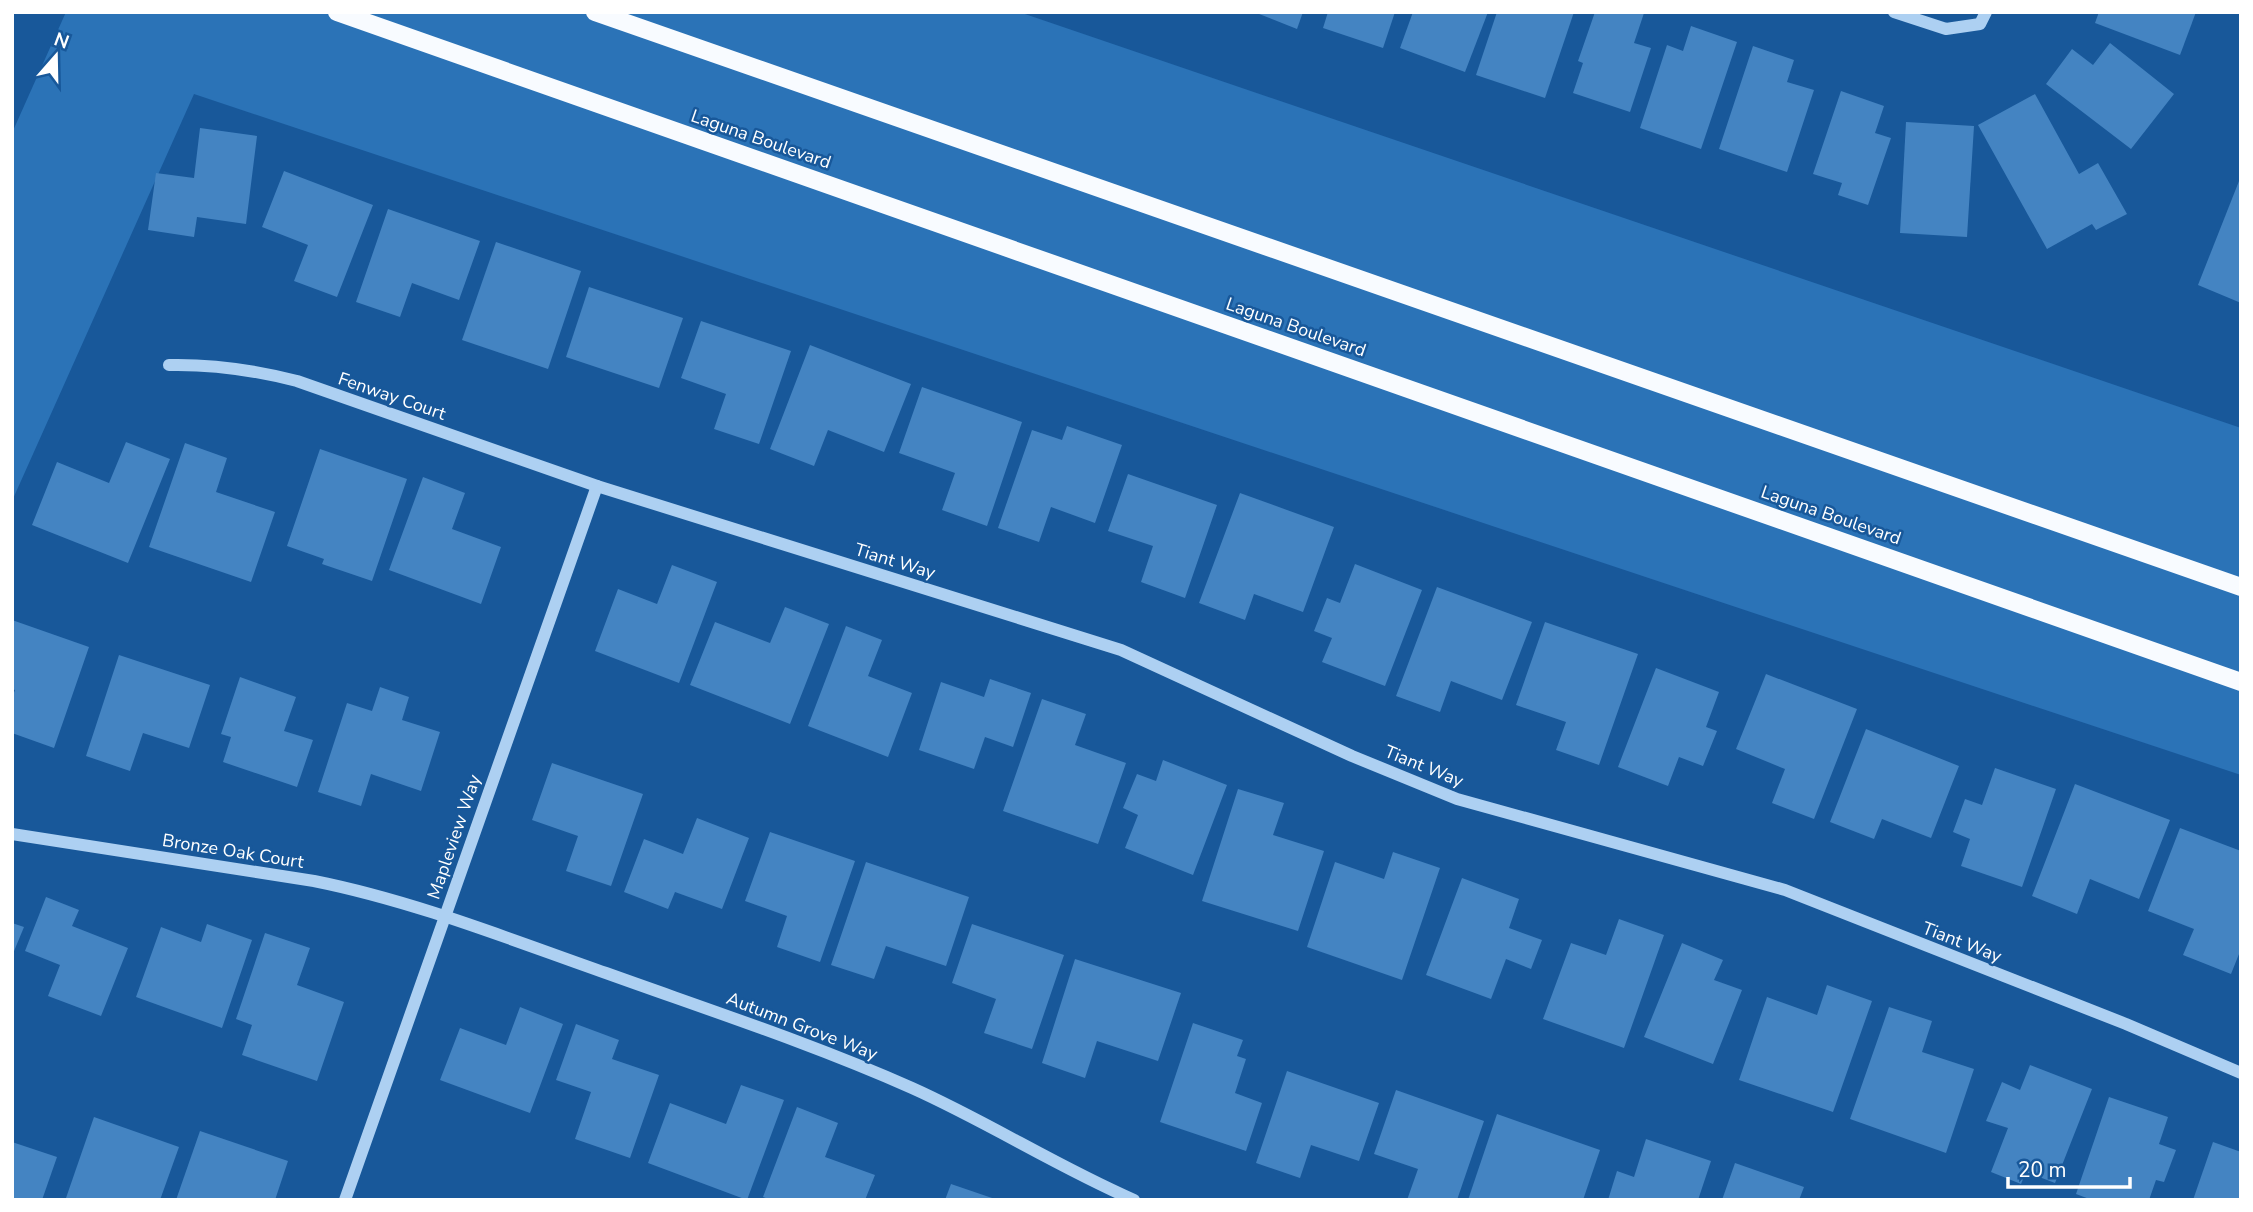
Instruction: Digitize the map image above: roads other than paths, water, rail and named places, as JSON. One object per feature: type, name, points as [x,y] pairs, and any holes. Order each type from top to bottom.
[{"type":"main road","name":"Laguna Boulevard","points":[[337,12],[2241,682]]},
{"type":"main road","points":[[595,12],[2241,587]]},
{"type":"street","points":[[1894,12],[1947,29],[1980,24],[1986,12]]},
{"type":"street","name":"Fenway Court","points":[[169,365],[223,366],[255,370],[297,381],[597,486]]},
{"type":"street","name":"Mapleview Way","points":[[345,1200],[597,486]]},
{"type":"street","name":"Tiant Way","points":[[597,486],[1121,650],[1352,756],[1457,799],[1784,890],[2126,1024],[2241,1073]]},
{"type":"street","name":"Bronze Oak Court","points":[[12,834],[314,881],[362,891],[445,916]]},
{"type":"street","name":"Autumn Grove Way","points":[[445,916],[820,1049],[915,1089],[1135,1200]]}]
